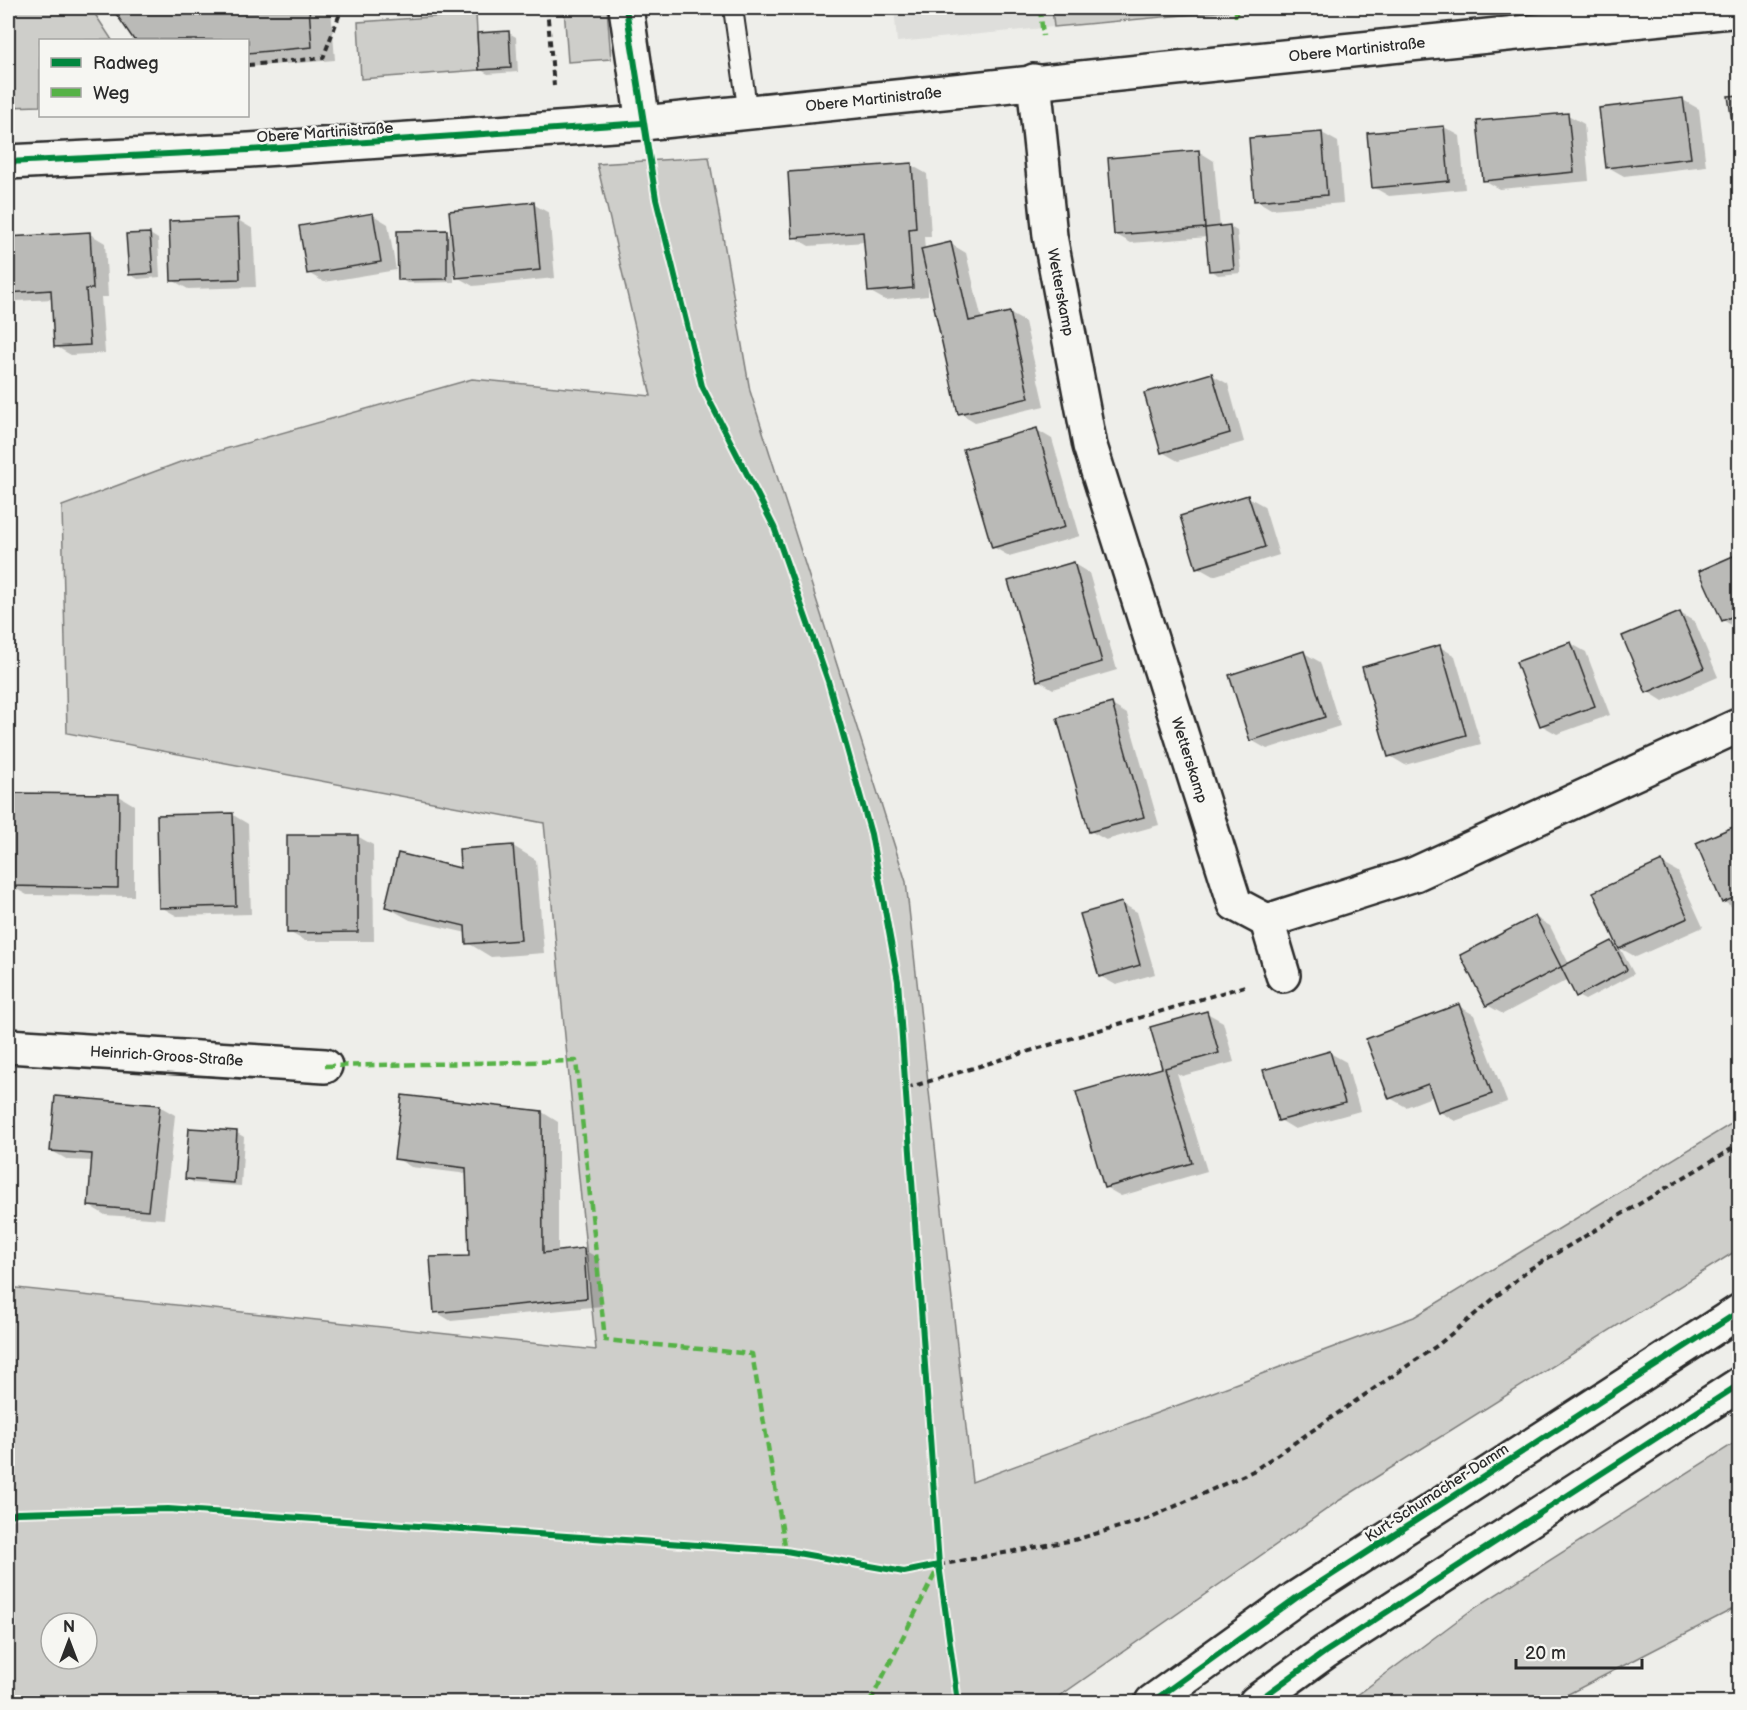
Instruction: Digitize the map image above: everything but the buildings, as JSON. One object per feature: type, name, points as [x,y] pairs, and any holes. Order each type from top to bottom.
[{"type":"street","points":[[626,8],[643,123]]},
{"type":"street","name":"Obere Martinistraße","points":[[8,162],[249,150],[748,114],[1034,81],[1740,10]]},
{"type":"street","name":"Wetterskamp","points":[[1034,81],[1050,236],[1090,446],[1235,904],[1267,921]]},
{"type":"street","points":[[1283,975],[1267,921],[1415,874],[1740,725]]},
{"type":"street","name":"Heinrich-Groos-Straße","points":[[8,1046],[325,1066]]},
{"type":"street","name":"Kurt-Schumacher-Damm","points":[[1152,1702],[1296,1598],[1740,1311]]},
{"type":"street","points":[[1256,1702],[1325,1652],[1740,1384]]},
{"type":"lane","points":[[733,8],[748,114]]},
{"type":"path","points":[[249,65],[323,58],[342,8]]},
{"type":"path","points":[[548,8],[554,86]]},
{"type":"path","points":[[907,1088],[1283,975]]},
{"type":"path","points":[[939,1565],[1074,1540],[1147,1519],[1253,1471],[1438,1345],[1528,1270],[1740,1143]]},
{"type":"shaded area","points":[[8,8],[91,8],[111,39],[39,39],[39,106],[8,107]]},
{"type":"shaded area","points":[[564,8],[607,8],[611,59],[568,62]]},
{"type":"shaded area","points":[[894,8],[1052,8],[1054,27],[897,42]]},
{"type":"shaded area","points":[[1052,8],[1260,8],[1054,27]]},
{"type":"shaded area","points":[[476,14],[479,70],[361,79],[358,22]]},
{"type":"shaded area","points":[[709,157],[750,391],[906,882],[972,1482],[1414,1317],[1739,1119],[1739,1249],[1340,1500],[1051,1702],[8,1702],[8,1287],[596,1350],[544,823],[67,733],[62,506],[183,461],[472,379],[651,396],[597,164]]},
{"type":"shaded area","points":[[1739,1440],[1739,1606],[1553,1702],[1348,1702],[1470,1611]]},
{"type":"marked path","points":[[1040,8],[1043,36]]},
{"type":"marked path","points":[[1236,8],[1236,17]]},
{"type":"marked path","points":[[325,1066],[576,1061],[605,1340],[752,1354],[786,1551]]},
{"type":"marked path","points":[[870,1702],[938,1568]]},
{"type":"cycle path","points":[[626,8],[656,199],[702,386],[774,527],[828,681],[871,834],[898,981],[939,1565],[958,1702]]},
{"type":"cycle path","points":[[8,162],[249,150],[643,123]]},
{"type":"cycle path","points":[[1152,1702],[1296,1598],[1740,1311]]},
{"type":"cycle path","points":[[1256,1702],[1325,1652],[1740,1384]]},
{"type":"cycle path","points":[[8,1516],[17,1513],[168,1509],[786,1551],[904,1572],[939,1565]]}]
